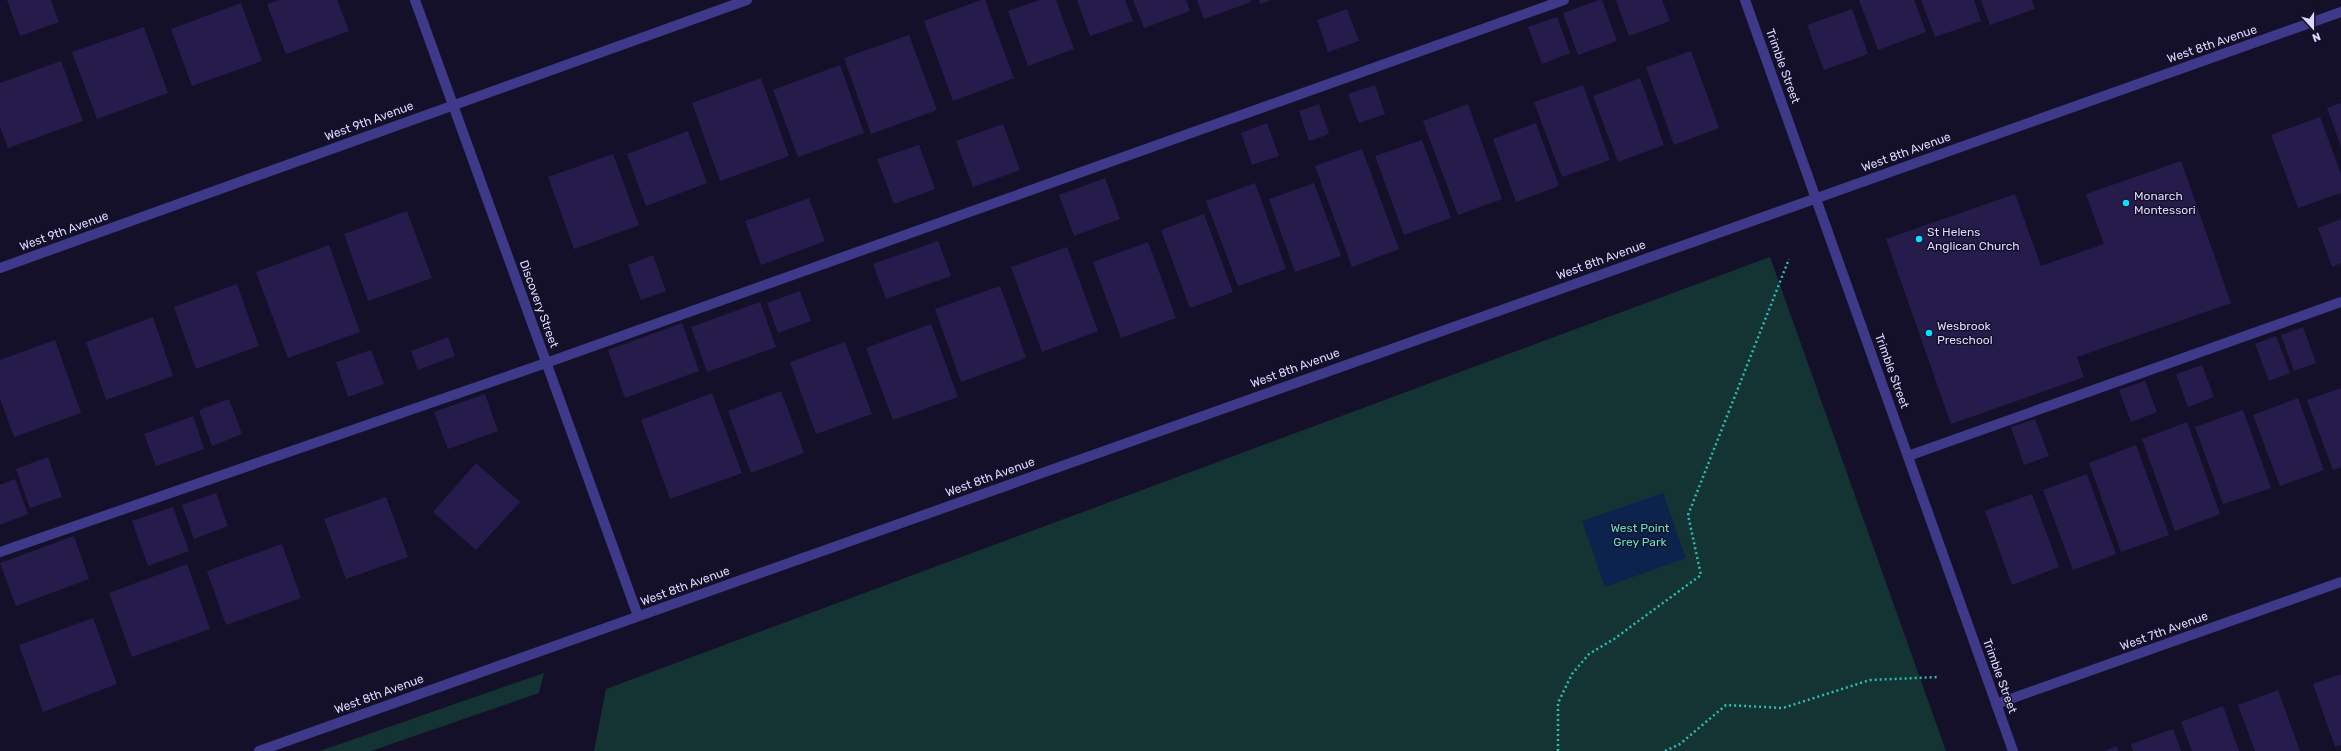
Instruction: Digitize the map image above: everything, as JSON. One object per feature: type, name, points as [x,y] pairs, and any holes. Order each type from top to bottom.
[{"type":"street","name":"Discovery Street","points":[[415,0],[638,616]]},
{"type":"street","name":"West 9th Avenue","points":[[0,268],[453,104],[747,0]]},
{"type":"street","points":[[0,552],[546,362],[1564,0]]},
{"type":"street","name":"Trimble Street","points":[[1745,0],[2013,751]]},
{"type":"street","name":"West 8th Avenue","points":[[259,751],[2341,12]]},
{"type":"street","points":[[1908,456],[2341,302]]},
{"type":"street","name":"West 7th Avenue","points":[[1996,704],[2341,582]]},
{"type":"path","points":[[1558,751],[1558,703],[1572,674],[1589,654],[1614,639],[1701,575],[1688,515],[1790,259]]},
{"type":"path","points":[[1664,751],[1680,744],[1726,705],[1783,708],[1870,680],[1939,677]]},
{"type":"green space","name":"West Point Grey Park","points":[[1770,257],[1946,751],[594,751],[606,689]]},
{"type":"green space","points":[[544,673],[539,693],[371,751],[320,751]]},
{"type":"water","points":[[1663,493],[1686,558],[1605,587],[1582,521]]},
{"type":"building","points":[[7,0],[51,0],[59,22],[20,36]]},
{"type":"building","points":[[279,0],[337,0],[349,31],[286,54],[267,4]]},
{"type":"building","points":[[981,0],[985,0],[1014,78],[953,101],[924,21]]},
{"type":"building","points":[[1040,0],[1056,0],[1074,49],[1028,66],[1008,11]]},
{"type":"building","points":[[1077,0],[1125,0],[1133,21],[1090,36]]},
{"type":"building","points":[[1133,0],[1186,0],[1190,11],[1144,28]]},
{"type":"building","points":[[1197,0],[1250,0],[1251,2],[1204,19]]},
{"type":"building","points":[[1259,0],[1272,0],[1260,4]]},
{"type":"building","points":[[1602,0],[1617,41],[1578,55],[1563,13]]},
{"type":"building","points":[[1616,0],[1662,0],[1670,21],[1629,36]]},
{"type":"building","points":[[1859,0],[1914,0],[1926,32],[1878,50]]},
{"type":"building","points":[[1921,0],[1974,0],[1981,21],[1935,37]]},
{"type":"building","points":[[1981,0],[2032,0],[2035,9],[1990,25]]},
{"type":"building","points":[[241,3],[262,61],[192,86],[171,29]]},
{"type":"building","points":[[1347,9],[1359,41],[1328,52],[1317,20]]},
{"type":"building","points":[[1852,9],[1868,54],[1824,70],[1807,25]]},
{"type":"building","points":[[1557,17],[1570,53],[1542,64],[1528,27]]},
{"type":"building","points":[[144,27],[168,93],[97,119],[72,52]]},
{"type":"building","points":[[909,35],[937,110],[871,134],[844,58]]},
{"type":"building","points":[[1691,51],[1719,128],[1674,145],[1646,67]]},
{"type":"building","points":[[61,61],[83,121],[8,148],[0,127],[0,83]]},
{"type":"building","points":[[840,65],[864,133],[798,157],[773,90]]},
{"type":"building","points":[[761,78],[789,156],[720,181],[692,103]]},
{"type":"building","points":[[1640,78],[1664,145],[1618,162],[1593,96]]},
{"type":"building","points":[[1375,85],[1385,114],[1359,123],[1348,94]]},
{"type":"building","points":[[1583,85],[1610,160],[1562,177],[1534,102]]},
{"type":"building","points":[[2341,103],[2341,147],[2327,108]]},
{"type":"building","points":[[1319,104],[1329,134],[1309,141],[1299,111]]},
{"type":"building","points":[[1468,104],[1502,199],[1458,215],[1423,121]]},
{"type":"building","points":[[2320,117],[2341,174],[2341,193],[2298,208],[2271,135]]},
{"type":"building","points":[[1267,123],[1279,156],[1252,165],[1241,133]]},
{"type":"building","points":[[1536,123],[1559,186],[1516,202],[1493,139]]},
{"type":"building","points":[[1003,124],[1020,170],[973,187],[956,141]]},
{"type":"building","points":[[688,131],[707,183],[646,206],[627,154]]},
{"type":"building","points":[[1422,140],[1451,218],[1404,235],[1375,156]]},
{"type":"building","points":[[919,145],[935,189],[894,204],[877,159]]},
{"type":"building","points":[[1362,149],[1399,249],[1352,267],[1315,166]]},
{"type":"building","points":[[613,154],[639,225],[574,249],[548,177]]},
{"type":"building","points":[[2181,161],[2231,303],[2077,357],[2084,377],[1951,424],[1886,239],[2015,194],[2041,266],[2104,244],[2086,194]]},
{"type":"building","points":[[1105,178],[1120,219],[1074,236],[1059,195]]},
{"type":"building","points":[[1255,183],[1286,269],[1238,286],[1206,201]]},
{"type":"building","points":[[1314,183],[1341,256],[1295,272],[1269,199]]},
{"type":"building","points":[[809,198],[825,241],[761,265],[745,221]]},
{"type":"building","points":[[407,211],[432,278],[368,301],[344,234]]},
{"type":"building","points":[[1204,214],[1233,292],[1190,308],[1161,230]]},
{"type":"building","points":[[2341,219],[2341,263],[2332,267],[2318,228]]},
{"type":"building","points":[[938,241],[951,276],[886,299],[873,264]]},
{"type":"building","points":[[1148,242],[1176,318],[1121,338],[1093,262]]},
{"type":"building","points":[[329,245],[360,332],[288,358],[256,272]]},
{"type":"building","points":[[1067,247],[1098,331],[1042,352],[1011,267]]},
{"type":"building","points":[[653,255],[666,291],[641,300],[628,265]]},
{"type":"building","points":[[237,284],[259,346],[196,369],[174,307]]},
{"type":"building","points":[[1000,286],[1026,358],[961,382],[935,309]]},
{"type":"building","points":[[800,291],[811,321],[778,333],[767,303]]},
{"type":"building","points":[[760,302],[776,347],[707,372],[691,327]]},
{"type":"building","points":[[153,317],[173,376],[106,400],[86,342]]},
{"type":"building","points":[[682,323],[699,371],[625,398],[608,350]]},
{"type":"building","points":[[931,324],[958,397],[893,420],[866,348]]},
{"type":"building","points":[[2303,327],[2316,363],[2294,371],[2281,335]]},
{"type":"building","points":[[2276,336],[2290,373],[2269,381],[2255,344]]},
{"type":"building","points":[[448,337],[455,356],[418,370],[411,351]]},
{"type":"building","points":[[55,340],[81,413],[14,437],[0,399],[0,360]]},
{"type":"building","points":[[845,342],[872,414],[816,434],[790,362]]},
{"type":"building","points":[[371,350],[384,384],[348,397],[336,362]]},
{"type":"building","points":[[2202,365],[2214,397],[2188,407],[2176,374]]},
{"type":"building","points":[[2145,381],[2157,412],[2131,422],[2119,390]]},
{"type":"building","points":[[2341,388],[2341,467],[2333,470],[2307,400]]},
{"type":"building","points":[[781,391],[804,453],[751,473],[728,411]]},
{"type":"building","points":[[712,393],[742,473],[670,499],[641,420]]},
{"type":"building","points":[[485,394],[498,431],[448,449],[434,412]]},
{"type":"building","points":[[2298,398],[2324,470],[2280,486],[2253,415]]},
{"type":"building","points":[[229,399],[242,434],[212,446],[199,410]]},
{"type":"building","points":[[2243,410],[2271,488],[2223,504],[2195,427]]},
{"type":"building","points":[[193,416],[204,449],[156,466],[144,434]]},
{"type":"building","points":[[2035,419],[2049,456],[2024,465],[2011,427]]},
{"type":"building","points":[[2187,422],[2220,514],[2175,531],[2142,439]]},
{"type":"building","points":[[2136,445],[2169,535],[2121,552],[2089,463]]},
{"type":"building","points":[[48,457],[62,497],[30,508],[16,469]]},
{"type":"building","points":[[476,463],[520,502],[476,550],[433,512]]},
{"type":"building","points":[[2087,474],[2116,554],[2073,570],[2043,490]]},
{"type":"building","points":[[15,479],[28,514],[0,525],[0,485]]},
{"type":"building","points":[[216,493],[228,526],[194,539],[182,505]]},
{"type":"building","points":[[2032,494],[2059,567],[2012,585],[1985,511]]},
{"type":"building","points":[[386,497],[408,557],[346,579],[324,519]]},
{"type":"building","points":[[173,507],[189,551],[148,566],[132,521]]},
{"type":"building","points":[[74,536],[89,579],[16,606],[0,563]]},
{"type":"building","points":[[282,544],[301,598],[226,625],[207,571]]},
{"type":"building","points":[[187,564],[210,629],[132,657],[109,593]]},
{"type":"building","points":[[93,618],[117,684],[43,712],[19,645]]},
{"type":"building","points":[[2341,674],[2341,745],[2335,747],[2313,684]]},
{"type":"building","points":[[2278,690],[2300,751],[2255,751],[2238,705]]},
{"type":"building","points":[[2223,706],[2239,751],[2192,751],[2181,722]]},
{"type":"building","points":[[2173,729],[2181,751],[2133,751],[2131,744]]},
{"type":"building","points":[[2117,746],[2118,751],[2104,751]]},
{"type":"place","name":"Monarch Montessori","points":[[2126,203]]},
{"type":"place","name":"St Helens Anglican Church","points":[[1919,239]]},
{"type":"place","name":"Wesbrook Preschool","points":[[1929,333]]}]
